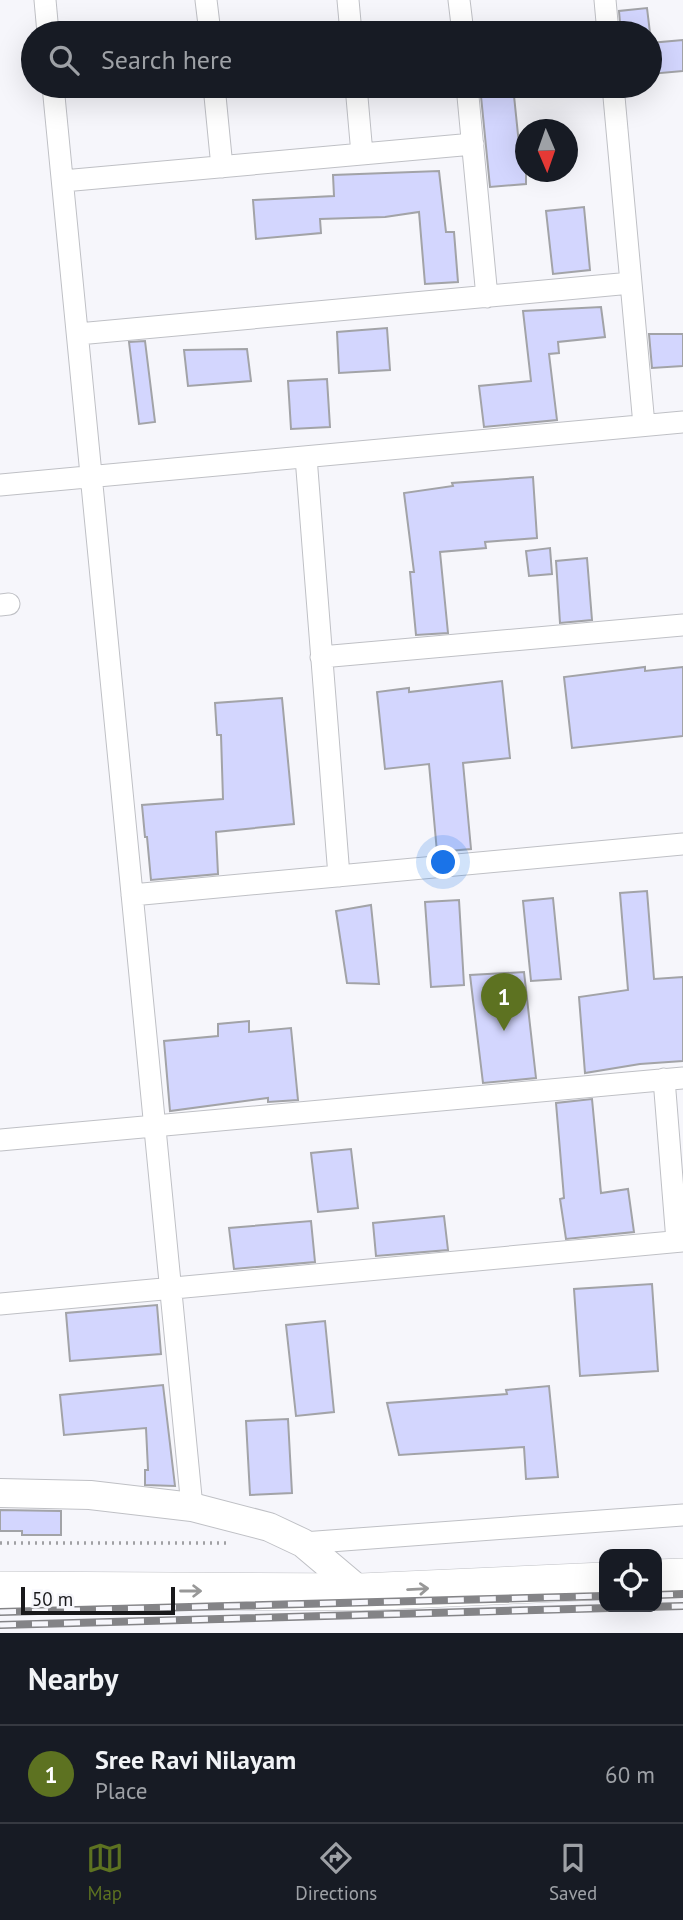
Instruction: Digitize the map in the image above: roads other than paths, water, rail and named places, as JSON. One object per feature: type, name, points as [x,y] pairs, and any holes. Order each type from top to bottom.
[{"type":"highway","points":[[662,1578],[683,1577]]},
{"type":"highway","points":[[5,1588],[361,1592],[599,1581]]},
{"type":"street","points":[[45,0],[47,21]]},
{"type":"street","points":[[206,0],[208,21]]},
{"type":"street","points":[[348,0],[350,21]]},
{"type":"street","points":[[460,0],[462,21]]},
{"type":"street","points":[[605,0],[607,21]]},
{"type":"street","points":[[54,98],[192,1507]]},
{"type":"street","points":[[215,98],[222,167]]},
{"type":"street","points":[[357,98],[362,154]]},
{"type":"street","points":[[468,98],[487,297]]},
{"type":"street","points":[[614,98],[645,425]]},
{"type":"street","points":[[63,181],[473,144]]},
{"type":"street","points":[[78,334],[631,283]]},
{"type":"street","points":[[0,485],[683,422]]},
{"type":"street","points":[[306,457],[339,876]]},
{"type":"street","points":[[321,657],[683,625]]},
{"type":"street","points":[[132,895],[683,844]]},
{"type":"street","points":[[0,1140],[673,1079],[680,1241],[0,1304]]},
{"type":"street","points":[[0,1493],[90,1495],[192,1507],[268,1527],[303,1543],[361,1592]]},
{"type":"street","points":[[303,1543],[683,1515]]},
{"type":"railway","points":[[662,1595],[683,1594]]},
{"type":"railway","points":[[0,1612],[599,1596]]},
{"type":"railway","points":[[0,1625],[683,1606]]},
{"type":"place","name":"Sree Ravi Nilayam","points":[[504,1031]]}]
